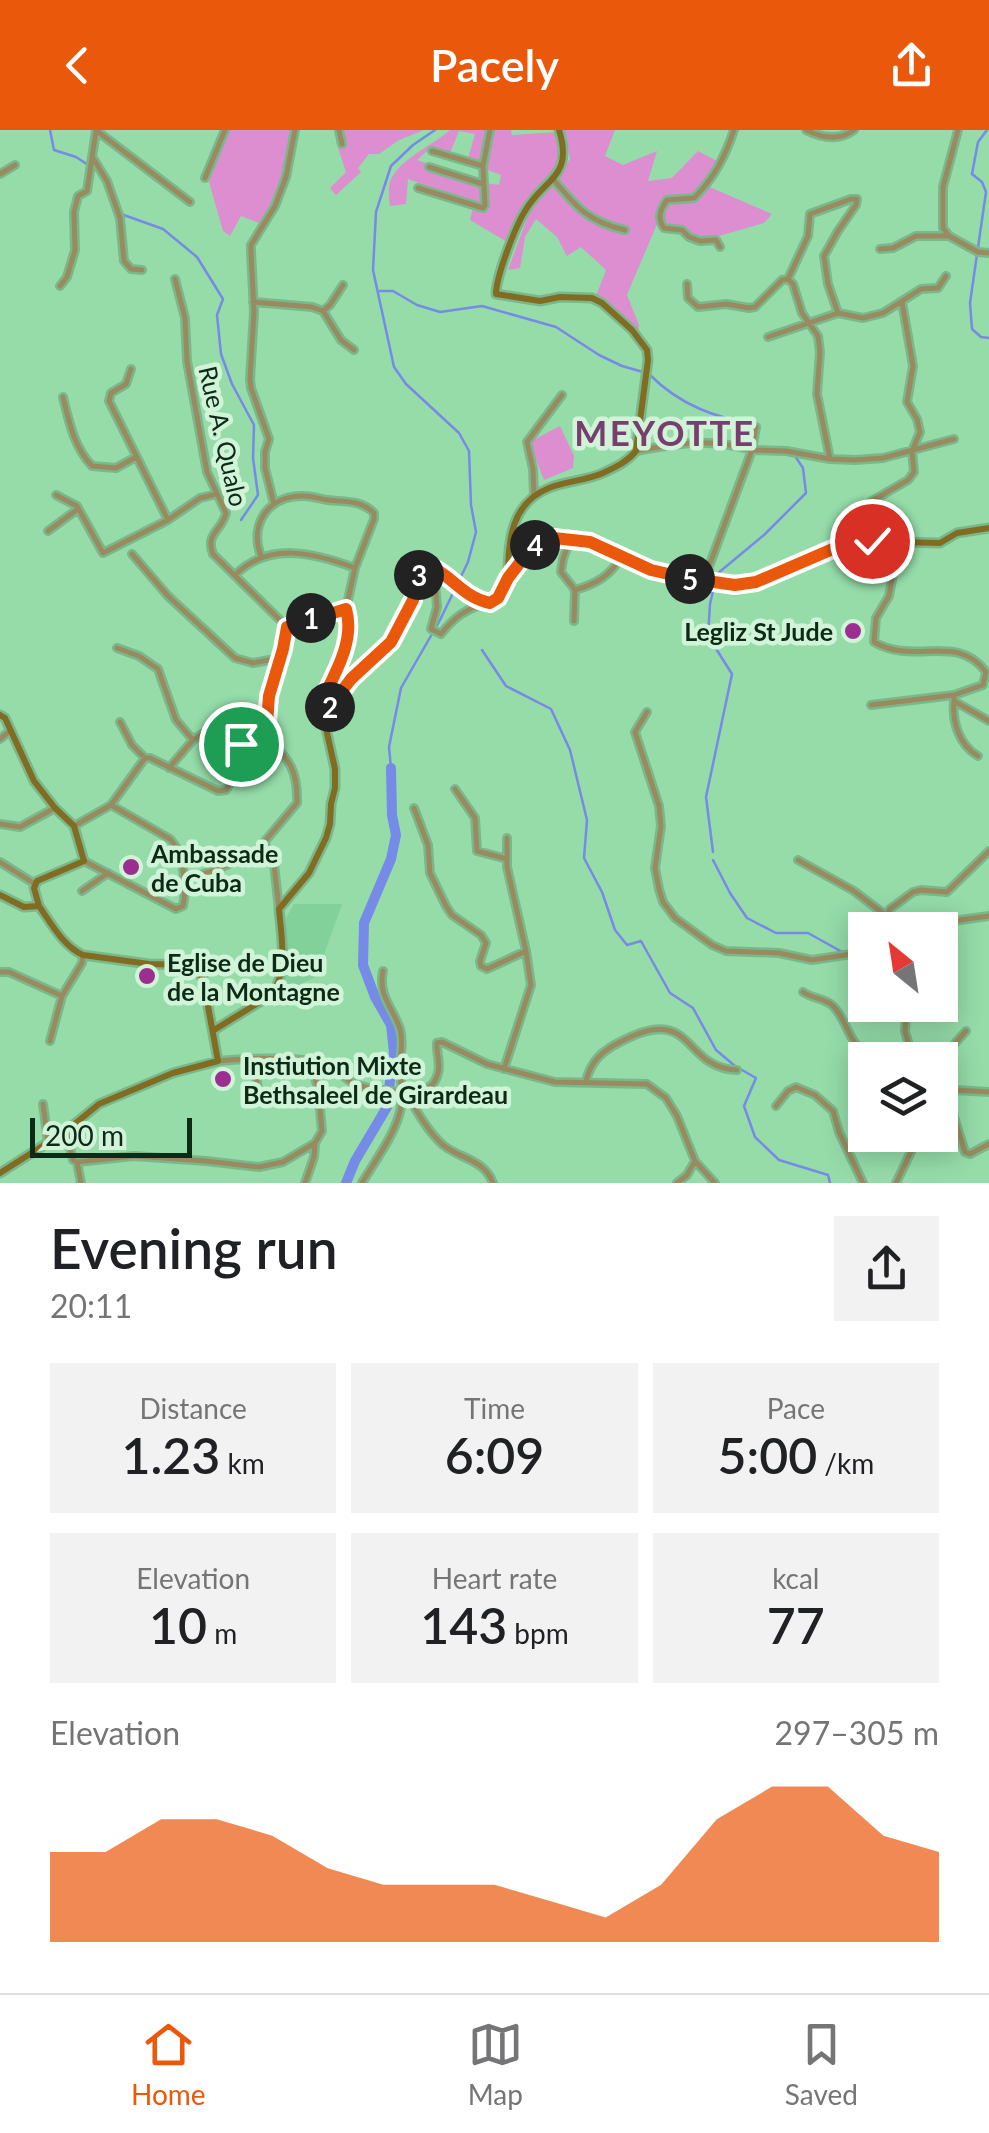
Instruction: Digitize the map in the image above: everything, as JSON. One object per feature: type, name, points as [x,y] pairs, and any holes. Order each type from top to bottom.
[{"type":"street","points":[[60,286],[75,250],[74,212],[78,196],[87,192],[95,130]]},
{"type":"street","points":[[95,130],[190,202]]},
{"type":"street","points":[[206,178],[224,130]]},
{"type":"street","points":[[274,504],[265,468],[269,440],[250,378],[252,245],[286,177],[296,130]]},
{"type":"street","points":[[338,130],[342,144]]},
{"type":"street","points":[[418,188],[481,208],[490,130]]},
{"type":"street","points":[[508,578],[510,536],[524,504],[550,488],[590,480],[628,460],[636,451],[648,360],[647,350],[632,330],[592,298],[560,296],[540,301],[496,294],[500,273],[525,210],[562,165],[565,152],[559,130]]},
{"type":"street","points":[[720,248],[716,240],[700,241],[682,230],[664,228],[660,210],[667,200],[694,198],[710,182],[726,156],[734,130]]},
{"type":"street","points":[[806,130],[832,138],[854,130]]},
{"type":"street","points":[[958,130],[943,187],[943,228],[949,236],[978,252],[989,253]]},
{"type":"street","points":[[432,152],[484,166]]},
{"type":"street","points":[[92,157],[107,180],[120,218],[124,261],[131,269],[142,270]]},
{"type":"street","points":[[0,174],[15,165]]},
{"type":"street","points":[[429,167],[484,185]]},
{"type":"street","points":[[553,179],[580,212],[625,230]]},
{"type":"street","points":[[788,279],[808,236],[810,214],[857,199],[824,256],[838,314]]},
{"type":"street","points":[[880,249],[893,248],[916,236],[949,236]]},
{"type":"street","points":[[768,336],[838,314],[863,318],[883,313],[921,289],[938,288],[946,276]]},
{"type":"street","name":"Rue A. Qualo","points":[[175,279],[186,318],[186,360],[207,472],[226,513],[210,547],[287,627]]},
{"type":"street","points":[[687,284],[688,298],[698,307],[726,304],[749,308],[788,279]]},
{"type":"street","points":[[788,279],[802,313],[818,336],[817,394],[830,459]]},
{"type":"street","points":[[323,311],[343,285]]},
{"type":"street","points":[[253,302],[323,311],[340,340],[354,350]]},
{"type":"street","points":[[857,541],[870,502],[908,480],[914,472],[912,451],[920,432],[907,402],[913,366],[902,302]]},
{"type":"street","points":[[131,369],[126,384],[111,393],[108,401],[168,520]]},
{"type":"street","points":[[534,496],[527,442],[562,395]]},
{"type":"street","points":[[63,398],[72,434],[92,466],[116,468],[136,457]]},
{"type":"street","points":[[704,580],[752,450],[756,427]]},
{"type":"street","points":[[636,451],[704,441],[830,459],[875,459],[954,440]]},
{"type":"street","points":[[56,495],[74,504],[103,553],[168,520],[200,498],[217,494]]},
{"type":"street","points":[[262,556],[257,544],[262,516],[289,497],[360,503],[372,509],[374,518],[346,609],[346,646],[318,709],[335,769],[330,824],[309,873],[278,908]]},
{"type":"street","points":[[48,530],[78,509]]},
{"type":"street","points":[[432,566],[437,607],[432,629],[441,634],[454,618],[498,598],[532,547],[554,538],[590,542],[651,570],[735,585],[756,582],[857,541],[940,543],[957,534],[989,528]]},
{"type":"street","points":[[570,540],[561,572],[575,590],[574,621]]},
{"type":"street","points":[[871,705],[954,698],[986,688],[988,674],[983,667],[951,650],[917,654],[884,648],[874,642],[876,618],[889,596],[899,542]]},
{"type":"street","points":[[132,554],[168,596],[235,658],[253,663],[280,658]]},
{"type":"street","points":[[235,575],[262,556],[315,554],[356,568]]},
{"type":"street","points":[[575,590],[597,583],[621,556]]},
{"type":"street","points":[[323,716],[351,679],[391,642],[425,566],[432,566],[467,595],[485,603]]},
{"type":"street","points":[[183,880],[248,857],[265,844],[296,804],[293,768],[266,736],[269,696],[287,627],[346,609]]},
{"type":"street","points":[[118,648],[140,656],[158,669],[176,720],[192,740]]},
{"type":"street","points":[[954,698],[989,721]]},
{"type":"street","points":[[954,698],[958,734],[978,756]]},
{"type":"street","points":[[647,712],[635,732],[660,806],[662,826],[655,868],[659,889],[675,918],[726,950],[812,960],[848,955]]},
{"type":"street","points":[[0,715],[6,718],[34,780],[74,826],[84,862]]},
{"type":"street","points":[[120,722],[132,745],[145,758],[222,792],[232,780],[237,749],[266,736]]},
{"type":"street","points":[[168,768],[192,740],[219,723]]},
{"type":"street","points":[[0,739],[11,730]]},
{"type":"street","points":[[74,826],[112,805],[145,758]]},
{"type":"street","points":[[455,789],[475,818],[478,851],[507,859]]},
{"type":"street","points":[[35,884],[84,862],[176,910],[183,906],[186,894],[176,846],[112,805]]},
{"type":"street","points":[[0,824],[20,827],[55,808]]},
{"type":"street","points":[[414,808],[428,845],[430,874],[446,906],[486,943],[481,966],[487,969],[526,951]]},
{"type":"street","points":[[504,1069],[531,985],[510,883],[506,838]]},
{"type":"street","points":[[214,1030],[271,995],[278,986],[281,942],[274,864],[265,844]]},
{"type":"street","points":[[889,912],[913,892],[947,892],[989,851]]},
{"type":"street","points":[[798,860],[854,891],[881,912]]},
{"type":"street","points":[[0,862],[35,884],[39,906],[73,951],[149,964],[194,965],[204,979],[218,1061]]},
{"type":"street","points":[[82,891],[108,873]]},
{"type":"street","points":[[0,895],[24,906],[39,906]]},
{"type":"street","points":[[958,920],[989,916]]},
{"type":"street","points":[[50,1040],[62,996],[83,955]]},
{"type":"street","points":[[362,1183],[394,1130],[402,1107],[403,1039],[380,986],[383,970]]},
{"type":"street","points":[[0,972],[9,972],[62,996]]},
{"type":"street","points":[[804,992],[834,1006],[855,1042]]},
{"type":"street","points":[[586,1081],[598,1055],[652,1029],[682,1035],[706,1061],[737,1070]]},
{"type":"street","points":[[956,1042],[966,1031]]},
{"type":"street","points":[[0,1174],[99,1104],[173,1073],[218,1061],[310,1062],[330,1064],[354,1083],[402,1091],[422,1090],[432,1085],[439,1069],[437,1043],[450,1044],[487,1064],[555,1082],[640,1083],[654,1088],[677,1116],[695,1161],[715,1183]]},
{"type":"street","points":[[254,1060],[258,1090]]},
{"type":"street","points":[[306,1183],[315,1143],[322,1131],[318,1088],[310,1062]]},
{"type":"street","points":[[776,1106],[796,1086],[816,1095],[833,1111],[863,1183]]},
{"type":"street","points":[[958,1090],[989,1092]]},
{"type":"street","points":[[402,1091],[444,1146],[477,1163],[493,1183]]},
{"type":"street","points":[[43,1104],[48,1142]]},
{"type":"street","points":[[66,1131],[81,1183]]},
{"type":"street","points":[[958,1131],[970,1154],[989,1144]]},
{"type":"street","points":[[77,1162],[134,1156],[259,1167],[284,1162],[315,1143]]},
{"type":"street","points":[[896,1183],[911,1152]]},
{"type":"street","points":[[677,1183],[695,1161]]},
{"type":"shaded area","points":[[229,130],[293,130],[281,179],[266,212],[259,223],[241,216],[230,236],[223,231],[209,182]]},
{"type":"shaded area","points":[[335,130],[424,130],[379,154],[369,154],[358,168],[361,172],[336,195],[330,188],[346,172]]},
{"type":"shaded area","points":[[450,130],[511,130],[512,135],[557,132],[562,156],[555,170],[521,209],[507,242],[470,220],[474,203],[408,179],[406,204],[390,206],[389,185],[394,174],[408,159]],"holes":[[[459,131],[475,134],[467,162],[501,175],[499,185],[417,160],[431,147],[450,153]]]},
{"type":"shaded area","points":[[563,130],[615,130],[605,156],[623,165],[657,151],[648,181],[672,178],[698,151],[717,161],[705,185],[772,214],[764,223],[712,238],[691,234],[681,227],[657,224],[627,295],[639,325],[639,336],[596,296],[606,270],[581,247],[567,256],[557,237],[536,219],[525,237],[520,268],[508,270],[529,213],[570,159]]},
{"type":"shaded area","points":[[560,426],[574,456],[573,468],[544,480],[529,442]]},
{"type":"shaded area","points":[[294,904],[342,904],[316,977],[283,992],[286,918]]},
{"type":"waterway","points":[[50,130],[54,150],[76,157],[99,172]]},
{"type":"waterway","points":[[391,768],[389,747],[401,688],[468,562],[476,532],[469,451],[459,433],[406,384],[394,367],[373,270],[376,212],[391,166],[435,130]]},
{"type":"waterway","points":[[987,130],[978,142],[972,174],[986,192],[970,303],[972,329],[989,338]]},
{"type":"waterway","points":[[121,214],[163,229],[197,257],[223,299],[217,315],[221,354],[254,425],[258,495],[241,520]]},
{"type":"waterway","points":[[380,291],[393,291],[440,312],[482,306],[556,327],[599,355],[643,372]]},
{"type":"waterway","points":[[650,375],[686,402],[758,429]]},
{"type":"waterway","points":[[713,852],[706,797],[732,674],[708,636],[710,604],[717,574],[806,493],[803,468],[795,456]]},
{"type":"waterway","points":[[482,650],[506,686],[551,709],[570,750],[587,820],[584,858],[602,892],[615,930],[627,945],[641,941],[670,993],[693,1008],[716,1050],[756,1078],[744,1106],[755,1137],[779,1160],[828,1175],[830,1183]]},
{"type":"waterway","points":[[346,1183],[387,1107],[394,1052],[391,1025],[363,965],[364,923],[391,859],[396,835],[391,768]]},
{"type":"waterway","points":[[713,860],[747,918],[776,933],[808,933],[844,953]]},
{"type":"place","name":"Legliz St Jude","points":[[853,631]]},
{"type":"place","name":"Ambassade de Cuba","points":[[131,867]]},
{"type":"place","name":"Eglise de Dieu de la Montagne","points":[[147,976]]},
{"type":"place","name":"Instiution Mixte Bethsaleel de Girardeau","points":[[223,1079]]},
{"type":"district","name":"MEYOTTE","points":[[665,432]]},
{"type":"route","points":[[241,744],[266,736],[269,696],[287,627],[346,609],[346,646],[318,709],[323,716],[351,679],[391,642],[413,600],[419,572],[425,566],[432,566],[467,595],[490,603],[498,598],[519,561],[532,547],[554,538],[590,542],[651,570],[735,585],[756,582],[842,545],[872,541]]}]
